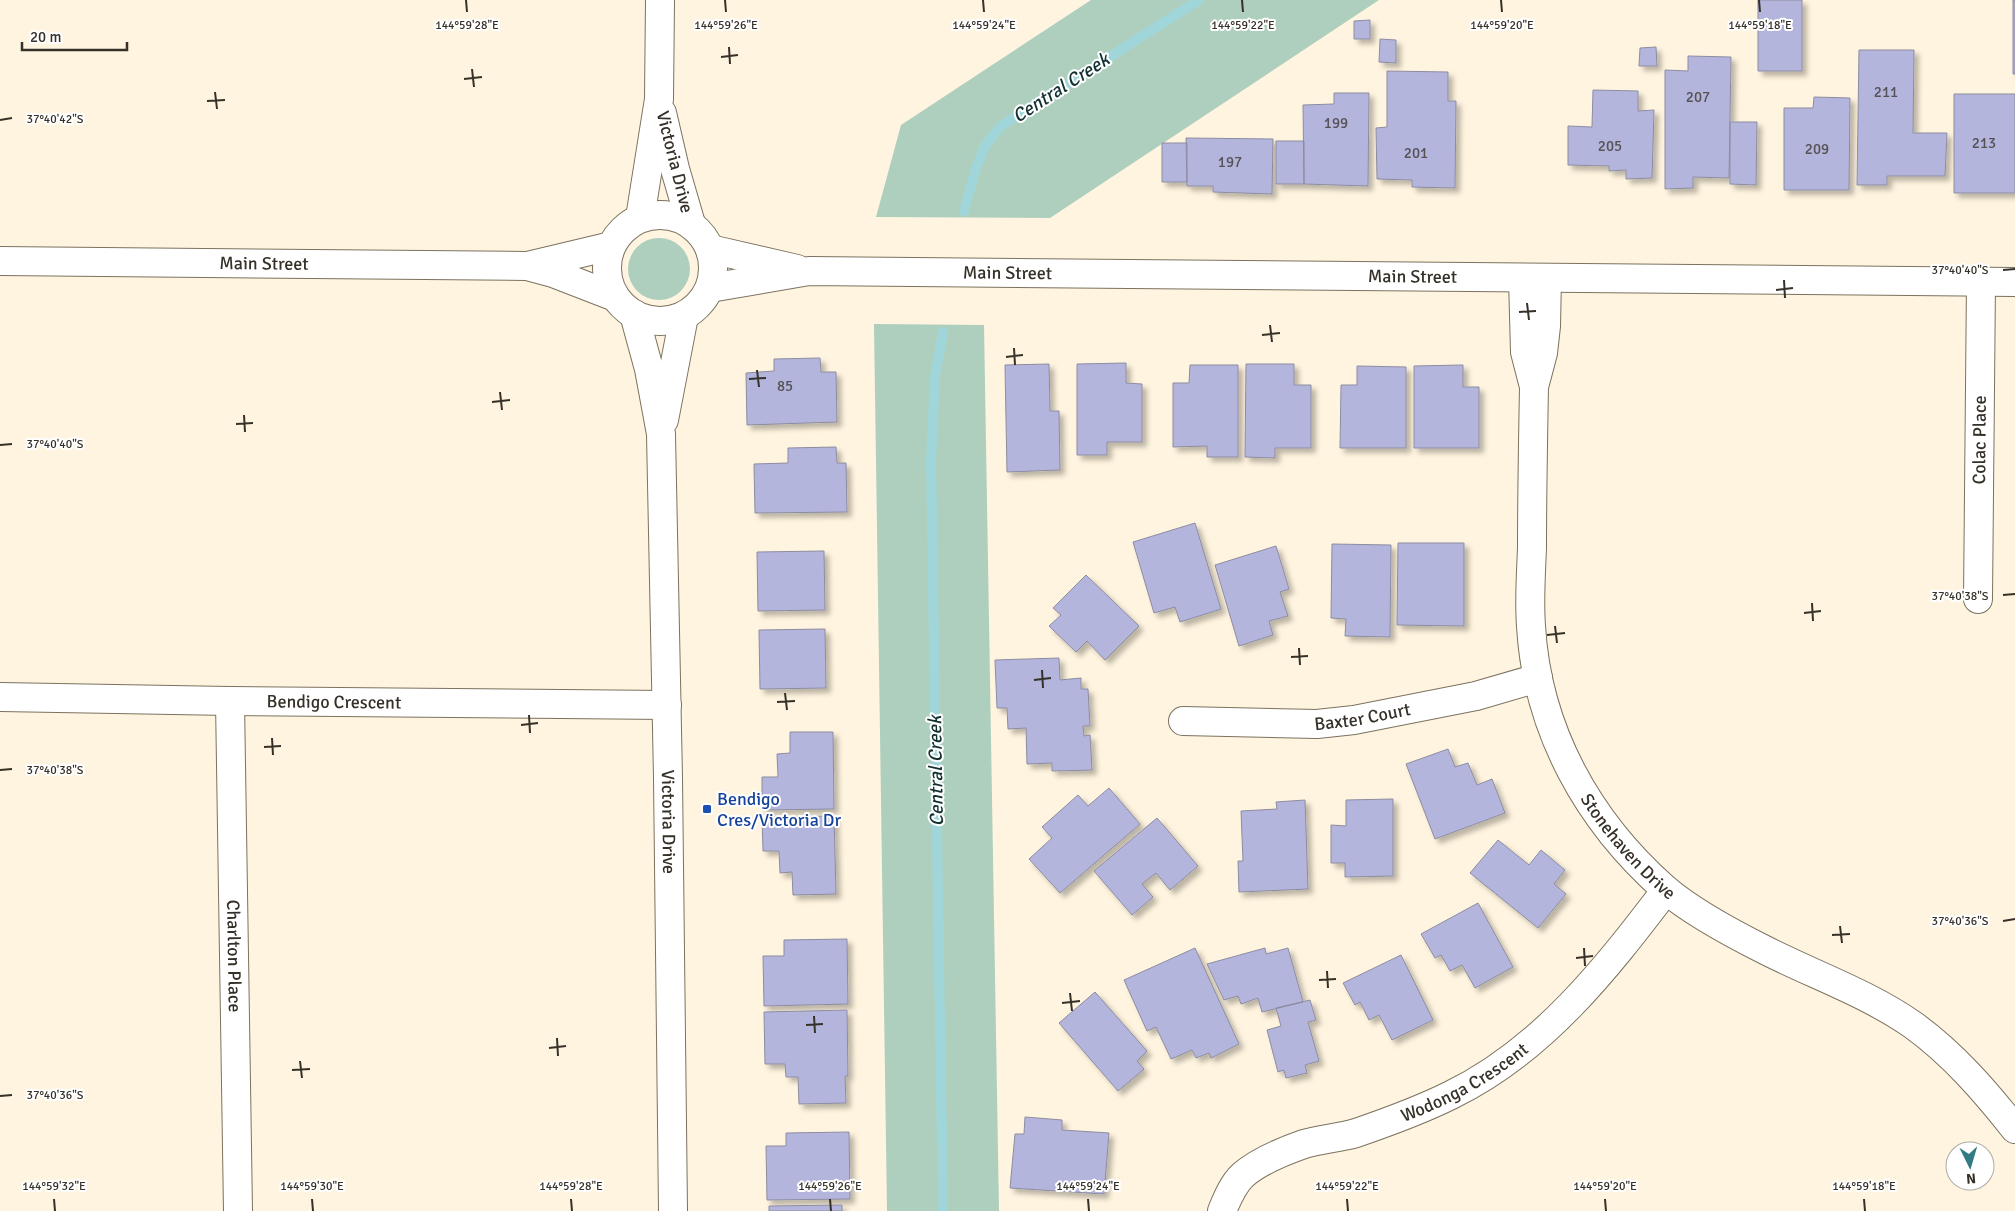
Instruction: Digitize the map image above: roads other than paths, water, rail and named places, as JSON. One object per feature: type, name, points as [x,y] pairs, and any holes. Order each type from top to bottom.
[{"type":"street","name":"Victoria Drive","points":[[640,218],[659,99],[660,0]]},
{"type":"street","name":"Victoria Drive","points":[[659,99],[675,169],[692,224]]},
{"type":"street","points":[[658,214],[675,216],[692,224],[703,235],[710,249],[714,262],[714,275],[710,288],[695,309],[684,316],[668,321],[650,321],[625,306],[608,281],[607,263],[611,246],[618,234],[640,218],[658,214]]},
{"type":"street","name":"Main Street","points":[[0,261],[526,266],[611,246]]},
{"type":"street","name":"Main Street","points":[[710,249],[809,271]]},
{"type":"street","name":"Main Street","points":[[526,266],[553,274],[625,306]]},
{"type":"street","name":"Main Street","points":[[710,288],[809,271],[2015,282]]},
{"type":"street","name":"Stonehaven Drive","points":[[1535,278],[1525,352],[1534,387],[1531,627],[1538,678],[1554,736],[1584,795],[1609,831],[1666,890],[1710,920],[1863,996],[1912,1025],[1953,1058],[1984,1090],[2015,1129]]},
{"type":"street","name":"Colac Place","points":[[1978,599],[1981,282]]},
{"type":"street","name":"Victoria Drive","points":[[625,306],[649,369],[661,434],[667,704],[673,1211]]},
{"type":"street","name":"Victoria Drive","points":[[661,434],[684,316]]},
{"type":"street","name":"Baxter Court","points":[[1183,721],[1300,724],[1354,720],[1476,696],[1538,678]]},
{"type":"street","name":"Bendigo Crescent","points":[[0,697],[230,701],[667,704]]},
{"type":"street","name":"Charlton Place","points":[[230,701],[238,1211]]},
{"type":"street","name":"Wodonga Crescent","points":[[1222,1211],[1229,1194],[1242,1176],[1266,1160],[1304,1144],[1354,1134],[1411,1113],[1452,1095],[1501,1066],[1548,1029],[1608,965],[1666,890]]},
{"type":"waterway","name":"Central Creek","points":[[964,211],[976,168],[985,146],[1001,126],[1199,0]]},
{"type":"waterway","name":"Central Creek","points":[[943,332],[935,376],[931,459],[943,1211]]},
{"type":"place","name":"Bendigo Cres/Victoria Dr","points":[[707,809]]}]
